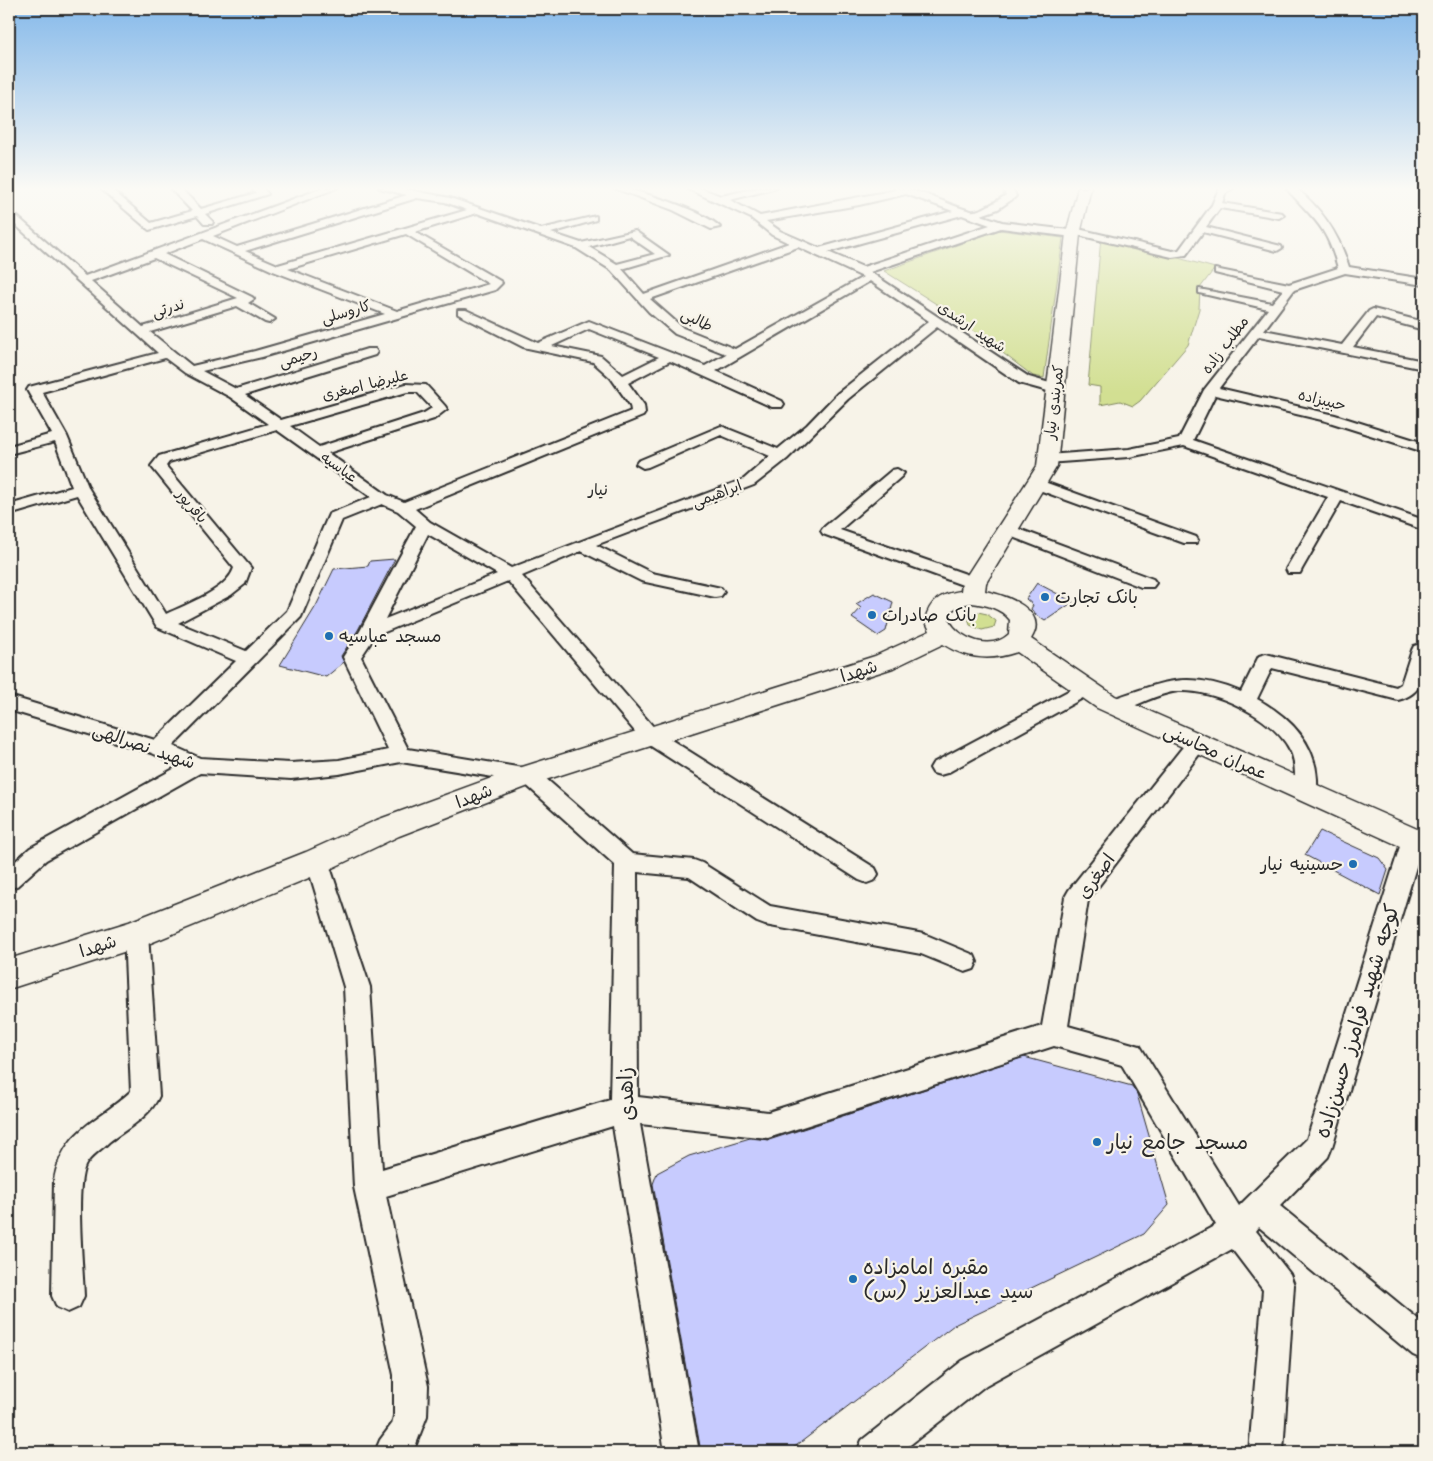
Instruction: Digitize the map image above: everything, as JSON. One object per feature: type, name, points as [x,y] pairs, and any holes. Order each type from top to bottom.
[{"type":"main road","name":"کمربندی نیار","points":[[973,590],[1047,466],[1071,256]]},
{"type":"main road","points":[[973,590],[1000,602],[1020,616],[1024,625],[1023,634],[1017,641],[1007,647],[980,649],[966,646],[944,634],[937,620],[940,608],[953,599],[973,590]]},
{"type":"main road","name":"شهدا","points":[[9,974],[136,934],[317,861],[388,828],[528,775],[884,662],[944,634]]},
{"type":"main road","name":"عمران محاسنی","points":[[1017,641],[1114,706],[1419,843]]},
{"type":"street","name":"عباسیه","points":[[57,256],[167,354],[190,370],[235,394],[382,498],[404,508],[424,525],[512,575],[650,736],[867,874]]},
{"type":"street","points":[[84,280],[149,256]]},
{"type":"street","name":"ندرتی","points":[[141,331],[248,299],[160,256]]},
{"type":"street","points":[[250,256],[277,269],[394,314]]},
{"type":"street","points":[[277,269],[321,256]]},
{"type":"street","name":"کاروسلی","points":[[190,370],[258,354],[491,288],[496,283],[450,256]]},
{"type":"street","name":"طالبی","points":[[596,256],[615,268],[679,332],[736,354]]},
{"type":"street","points":[[615,268],[660,256]]},
{"type":"street","points":[[643,298],[761,256]]},
{"type":"street","name":"شهید ارشدی","points":[[826,256],[866,274],[1024,380],[1055,389]]},
{"type":"street","points":[[706,371],[866,274],[915,256]]},
{"type":"street","points":[[1340,256],[1344,270]]},
{"type":"street","points":[[1219,271],[1290,288],[1344,270],[1424,282]]},
{"type":"street","name":"مطلب زاده","points":[[1185,442],[1211,390],[1290,288]]},
{"type":"street","points":[[1203,290],[1275,307]]},
{"type":"street","points":[[238,302],[269,319]]},
{"type":"street","points":[[404,508],[638,413],[637,405],[616,374],[597,359],[527,344],[462,312]]},
{"type":"street","points":[[1344,350],[1373,313],[1424,326]]},
{"type":"street","name":"ابراهیمی","points":[[369,632],[582,545],[749,482],[782,456],[843,396],[936,321]]},
{"type":"street","points":[[540,346],[589,326],[706,371],[777,404]]},
{"type":"street","points":[[1255,332],[1424,365]]},
{"type":"street","name":"رحیمی","points":[[235,394],[371,352]]},
{"type":"street","points":[[167,354],[34,390],[60,436],[81,489],[163,623],[249,659]]},
{"type":"street","points":[[621,382],[669,357]]},
{"type":"street","name":"علیرضا اصغری","points":[[279,426],[406,388],[421,388],[440,409],[429,416],[317,452]]},
{"type":"street","name":"حبیبزاده","points":[[1211,390],[1330,418],[1424,448]]},
{"type":"street","name":"باقرپور","points":[[163,623],[225,591],[239,580],[243,568],[158,466],[164,459],[176,454],[279,426]]},
{"type":"street","points":[[643,464],[721,430],[782,456]]},
{"type":"street","points":[[9,450],[60,436]]},
{"type":"street","points":[[1047,460],[1130,454],[1185,442],[1424,525]]},
{"type":"street","points":[[897,473],[829,530],[973,590]]},
{"type":"street","points":[[1036,484],[1190,540]]},
{"type":"street","points":[[9,510],[81,489]]},
{"type":"street","points":[[1294,569],[1337,495]]},
{"type":"street","points":[[159,748],[295,613],[335,517],[382,498]]},
{"type":"street","points":[[401,755],[352,657],[369,632],[424,525]]},
{"type":"street","points":[[1008,530],[1147,583]]},
{"type":"street","points":[[582,545],[647,577],[716,592]]},
{"type":"street","points":[[1246,702],[1266,660],[1398,694],[1409,688],[1423,647]]},
{"type":"street","points":[[1114,706],[1180,685],[1212,686],[1260,710],[1288,733],[1304,758],[1307,792]]},
{"type":"street","points":[[940,768],[1085,688]]},
{"type":"street","name":"شهید نصرالهی","points":[[9,702],[159,748],[197,765],[291,771],[339,767],[401,755],[528,775]]},
{"type":"street","name":"اصغری","points":[[1054,1034],[1077,897],[1197,743]]},
{"type":"street","points":[[9,880],[38,854],[197,765]]},
{"type":"street","points":[[528,775],[626,862],[694,869],[765,915],[924,944],[965,962]]},
{"type":"street","name":"کوچه شهید فرامرز حسن‌زاده","points":[[874,1452],[974,1373],[1236,1230],[1318,1147],[1419,843]]},
{"type":"street","points":[[317,861],[357,987],[369,1187],[410,1375],[413,1399],[404,1440],[392,1452]]},
{"type":"street","name":"زاهدی","points":[[626,862],[624,1109],[682,1452]]},
{"type":"street","points":[[68,1296],[67,1183],[74,1157],[145,1096],[136,934]]},
{"type":"street","points":[[369,1187],[624,1109],[768,1125],[1054,1034],[1131,1055],[1236,1230],[1279,1285],[1266,1452]]},
{"type":"street","points":[[1258,1207],[1424,1344]]},
{"type":"green space","points":[[926,256],[1061,256],[1044,378],[1033,376],[949,312],[884,271]]},
{"type":"green space","points":[[1099,256],[1172,256],[1215,268],[1200,288],[1199,309],[1188,345],[1140,401],[1133,406],[1120,401],[1100,405],[1100,387],[1088,385]]},
{"type":"green space","points":[[978,612],[987,614],[996,621],[994,627],[982,630],[970,625],[968,617]]},
{"type":"building","name":"مسجد عباسیه","points":[[395,559],[358,630],[341,656],[344,662],[326,677],[280,665],[316,606],[334,569],[368,566],[370,561]]},
{"type":"building","name":"بانک تجارت","points":[[1037,583],[1073,602],[1045,621],[1036,615],[1031,609],[1033,605],[1026,599]]},
{"type":"building","name":"بانک صادرات","points":[[874,593],[893,602],[886,631],[878,636],[852,618],[861,608],[856,604]]},
{"type":"building","name":"حسینیه نیار","points":[[1320,831],[1379,858],[1388,870],[1380,895],[1305,855]]},
{"type":"building","name":"مقبره امامزاده سید عبدالعزیز (س)","points":[[1024,1057],[1132,1086],[1137,1094],[1169,1205],[1144,1234],[954,1325],[788,1452],[701,1452],[653,1184],[657,1173],[689,1156],[750,1138],[769,1140]]},
{"type":"place","name":"بانک تجارت","points":[[1045,597]]},
{"type":"place","name":"بانک صادرات","points":[[872,615]]},
{"type":"place","name":"مسجد عباسیه","points":[[329,636]]},
{"type":"place","name":"حسینیه نیار","points":[[1353,864]]},
{"type":"place","name":"مسجد جامع نیار","points":[[1097,1142]]},
{"type":"place","name":"مقبره امامزاده سید عبدالعزیز (س)","points":[[853,1279]]},
{"type":"district","name":"نیار","points":[[598,489]]}]
